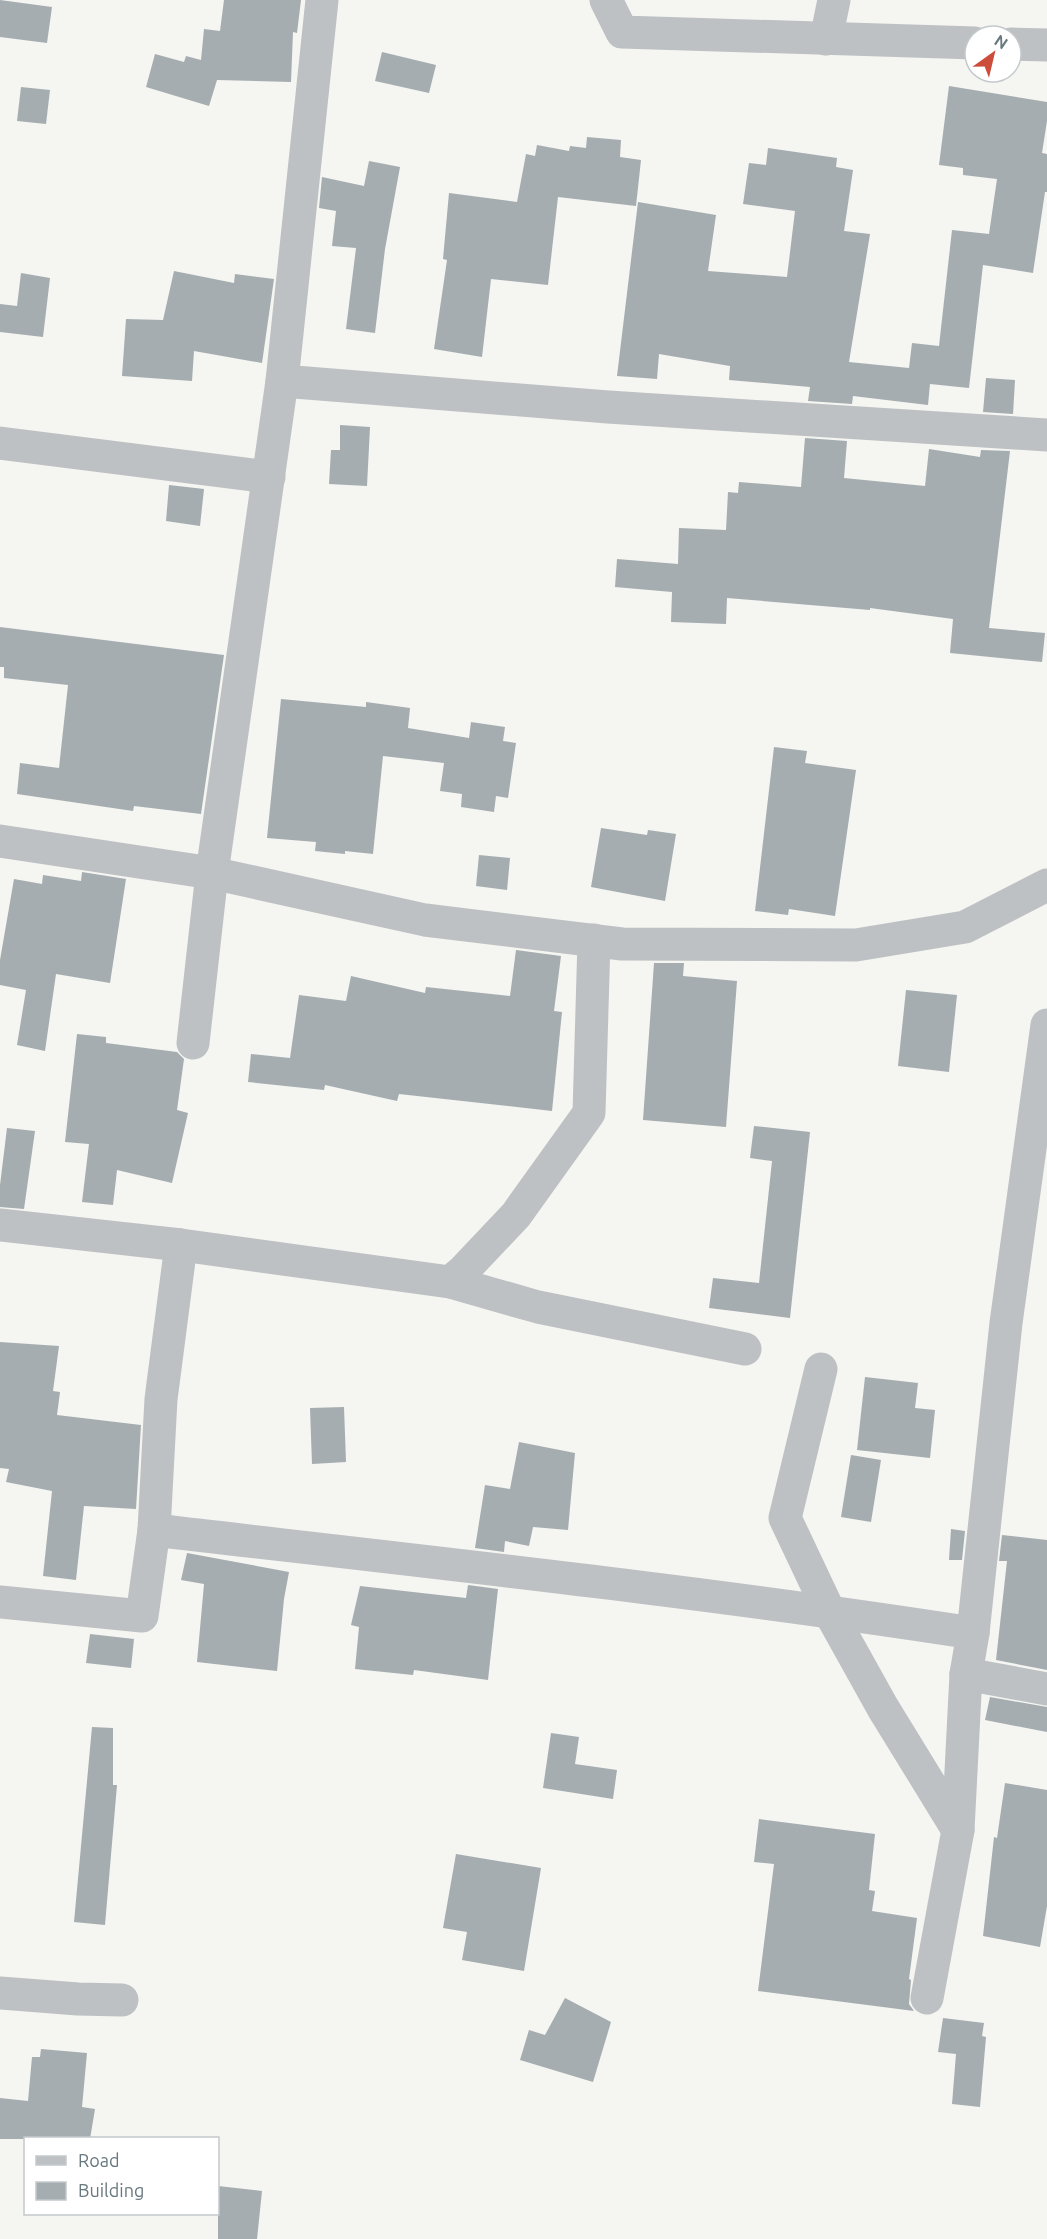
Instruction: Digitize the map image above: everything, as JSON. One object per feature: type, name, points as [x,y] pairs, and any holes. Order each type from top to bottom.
[{"type":"street","points":[[193,1043],[213,873],[282,381],[322,0]]},
{"type":"street","points":[[606,0],[622,32],[963,43]]},
{"type":"street","points":[[826,39],[834,0]]},
{"type":"street","points":[[1023,44],[1047,45]]},
{"type":"street","points":[[282,381],[620,408],[1047,435]]},
{"type":"street","points":[[0,443],[269,477]]},
{"type":"street","points":[[0,841],[213,873],[425,920],[622,944],[856,945],[965,927],[1047,885]]},
{"type":"street","points":[[450,1282],[516,1215],[589,1113],[594,940]]},
{"type":"street","points":[[927,1998],[958,1830],[966,1674],[974,1633],[1006,1323],[1047,1025]]},
{"type":"street","points":[[0,1225],[181,1245],[450,1282],[538,1306],[745,1349]]},
{"type":"street","points":[[0,1602],[142,1616],[154,1530],[161,1399],[181,1245]]},
{"type":"street","points":[[820,1369],[784,1518],[829,1611],[883,1708],[958,1830]]},
{"type":"street","points":[[154,1530],[554,1576],[829,1611],[974,1633]]},
{"type":"street","points":[[966,1674],[1047,1689]]},
{"type":"street","points":[[0,1993],[122,2000]]},
{"type":"building","points":[[0,0],[52,7],[47,43],[0,37]]},
{"type":"building","points":[[224,0],[301,0],[297,33],[293,32],[291,82],[217,80],[209,106],[146,87],[155,54],[184,62],[186,56],[201,60],[204,29],[220,31]]},
{"type":"building","points":[[382,52],[436,65],[429,93],[375,81]]},
{"type":"building","points":[[949,86],[1047,102],[1047,121],[1042,153],[1047,154],[1047,192],[1045,192],[1033,273],[983,265],[969,388],[930,384],[928,405],[853,396],[852,404],[808,401],[810,387],[729,380],[730,366],[659,354],[657,379],[617,376],[638,202],[716,215],[708,271],[787,277],[795,211],[743,204],[749,163],[766,165],[768,148],[837,158],[836,167],[853,170],[844,231],[870,234],[849,362],[909,368],[912,343],[939,346],[952,230],[989,234],[997,179],[963,175],[963,168],[939,165]]},
{"type":"building","points":[[21,87],[50,90],[46,124],[17,121]]},
{"type":"building","points":[[587,137],[621,140],[620,157],[641,160],[636,206],[558,197],[548,285],[491,279],[482,357],[434,349],[447,260],[443,259],[449,193],[517,202],[526,154],[535,156],[537,145],[569,151],[570,146],[586,148]]},
{"type":"building","points":[[369,161],[400,167],[385,249],[375,333],[346,329],[356,248],[332,246],[336,211],[319,208],[322,177],[364,186]]},
{"type":"building","points":[[174,271],[234,283],[235,274],[274,279],[262,363],[194,351],[192,381],[122,376],[126,319],[163,320]]},
{"type":"building","points":[[21,273],[50,278],[43,337],[0,332],[0,304],[17,306]]},
{"type":"building","points":[[986,378],[1015,380],[1013,414],[983,412]]},
{"type":"building","points":[[340,425],[370,427],[367,486],[329,484],[331,450],[340,450]]},
{"type":"building","points":[[805,438],[847,441],[844,478],[925,486],[929,449],[980,457],[981,450],[1010,451],[989,628],[1045,633],[1042,662],[950,653],[953,619],[870,608],[870,610],[727,598],[726,624],[671,622],[672,592],[615,587],[617,559],[678,564],[679,528],[726,530],[728,492],[738,493],[739,482],[801,487]]},
{"type":"building","points":[[169,485],[204,489],[200,526],[166,521]]},
{"type":"building","points":[[0,627],[224,655],[201,814],[134,806],[133,811],[17,794],[20,763],[59,768],[68,685],[4,678],[4,667],[0,667]]},
{"type":"building","points":[[281,699],[366,707],[366,702],[410,708],[408,728],[469,738],[471,722],[505,727],[503,741],[516,743],[508,798],[496,796],[494,812],[461,807],[462,794],[440,791],[444,763],[383,756],[373,854],[315,851],[316,842],[267,838]]},
{"type":"building","points":[[774,747],[807,751],[805,763],[856,770],[835,916],[789,909],[788,915],[755,911]]},
{"type":"building","points":[[601,828],[647,835],[648,830],[676,834],[665,901],[591,887]]},
{"type":"building","points":[[479,855],[510,858],[507,890],[476,886]]},
{"type":"building","points":[[82,872],[126,879],[110,983],[56,974],[45,1051],[17,1045],[26,990],[0,985],[0,960],[14,879],[42,884],[43,875],[81,881]]},
{"type":"building","points":[[516,950],[561,956],[554,1011],[562,1012],[552,1111],[399,1094],[397,1101],[325,1085],[324,1090],[248,1082],[251,1054],[290,1058],[299,995],[346,1001],[351,976],[425,993],[426,987],[510,996]]},
{"type":"building","points":[[654,963],[684,963],[683,976],[737,981],[726,1127],[643,1120]]},
{"type":"building","points":[[906,990],[957,995],[949,1072],[898,1066]]},
{"type":"building","points":[[77,1034],[106,1037],[106,1043],[177,1052],[184,1059],[177,1110],[188,1113],[172,1183],[117,1170],[113,1205],[82,1202],[89,1144],[65,1142]]},
{"type":"building","points":[[754,1126],[810,1132],[790,1318],[709,1308],[713,1278],[759,1283],[772,1161],[750,1158]]},
{"type":"building","points":[[7,1128],[35,1131],[24,1209],[0,1207],[0,1185]]},
{"type":"building","points":[[0,1342],[59,1346],[53,1391],[60,1392],[57,1415],[141,1425],[136,1509],[84,1506],[76,1580],[43,1576],[52,1491],[6,1482],[9,1469],[0,1468]]},
{"type":"building","points":[[865,1377],[918,1383],[915,1408],[935,1410],[930,1458],[857,1450]]},
{"type":"building","points":[[344,1407],[346,1462],[312,1464],[310,1408]]},
{"type":"building","points":[[519,1442],[575,1453],[568,1530],[533,1527],[529,1546],[505,1541],[504,1552],[475,1548],[485,1485],[510,1489]]},
{"type":"building","points":[[851,1455],[881,1460],[871,1522],[841,1517]]},
{"type":"building","points":[[951,1529],[965,1531],[962,1560],[949,1560]]},
{"type":"building","points":[[1002,1535],[1047,1540],[1047,1670],[996,1660],[1007,1561],[999,1561]]},
{"type":"building","points":[[187,1553],[289,1572],[277,1671],[197,1662],[204,1584],[181,1580]]},
{"type":"building","points":[[468,1585],[498,1589],[488,1680],[414,1670],[413,1675],[355,1669],[359,1627],[351,1625],[360,1586],[466,1598]]},
{"type":"building","points":[[90,1634],[134,1639],[131,1668],[86,1663]]},
{"type":"building","points":[[990,1697],[1047,1707],[1047,1732],[985,1720]]},
{"type":"building","points":[[92,1727],[113,1728],[113,1785],[117,1785],[105,1925],[74,1922]]},
{"type":"building","points":[[551,1733],[579,1737],[575,1764],[617,1770],[613,1799],[543,1788]]},
{"type":"building","points":[[1005,1783],[1047,1790],[1047,1906],[1040,1947],[983,1936],[994,1837],[997,1838]]},
{"type":"building","points":[[759,1819],[875,1834],[869,1890],[875,1891],[872,1911],[917,1918],[909,1979],[911,1980],[909,2004],[914,2011],[758,1991],[774,1864],[754,1862]]},
{"type":"building","points":[[456,1854],[541,1868],[524,1971],[462,1960],[467,1932],[443,1928]]},
{"type":"building","points":[[565,1998],[611,2022],[593,2082],[520,2060],[529,2030],[545,2035]]},
{"type":"building","points":[[943,2018],[984,2023],[982,2036],[986,2037],[980,2107],[952,2104],[956,2054],[938,2052]]},
{"type":"building","points":[[41,2049],[87,2053],[82,2107],[95,2109],[90,2137],[0,2139],[0,2098],[28,2101],[32,2057],[40,2057]]},
{"type":"building","points":[[219,2186],[262,2191],[257,2239],[218,2239]]}]
